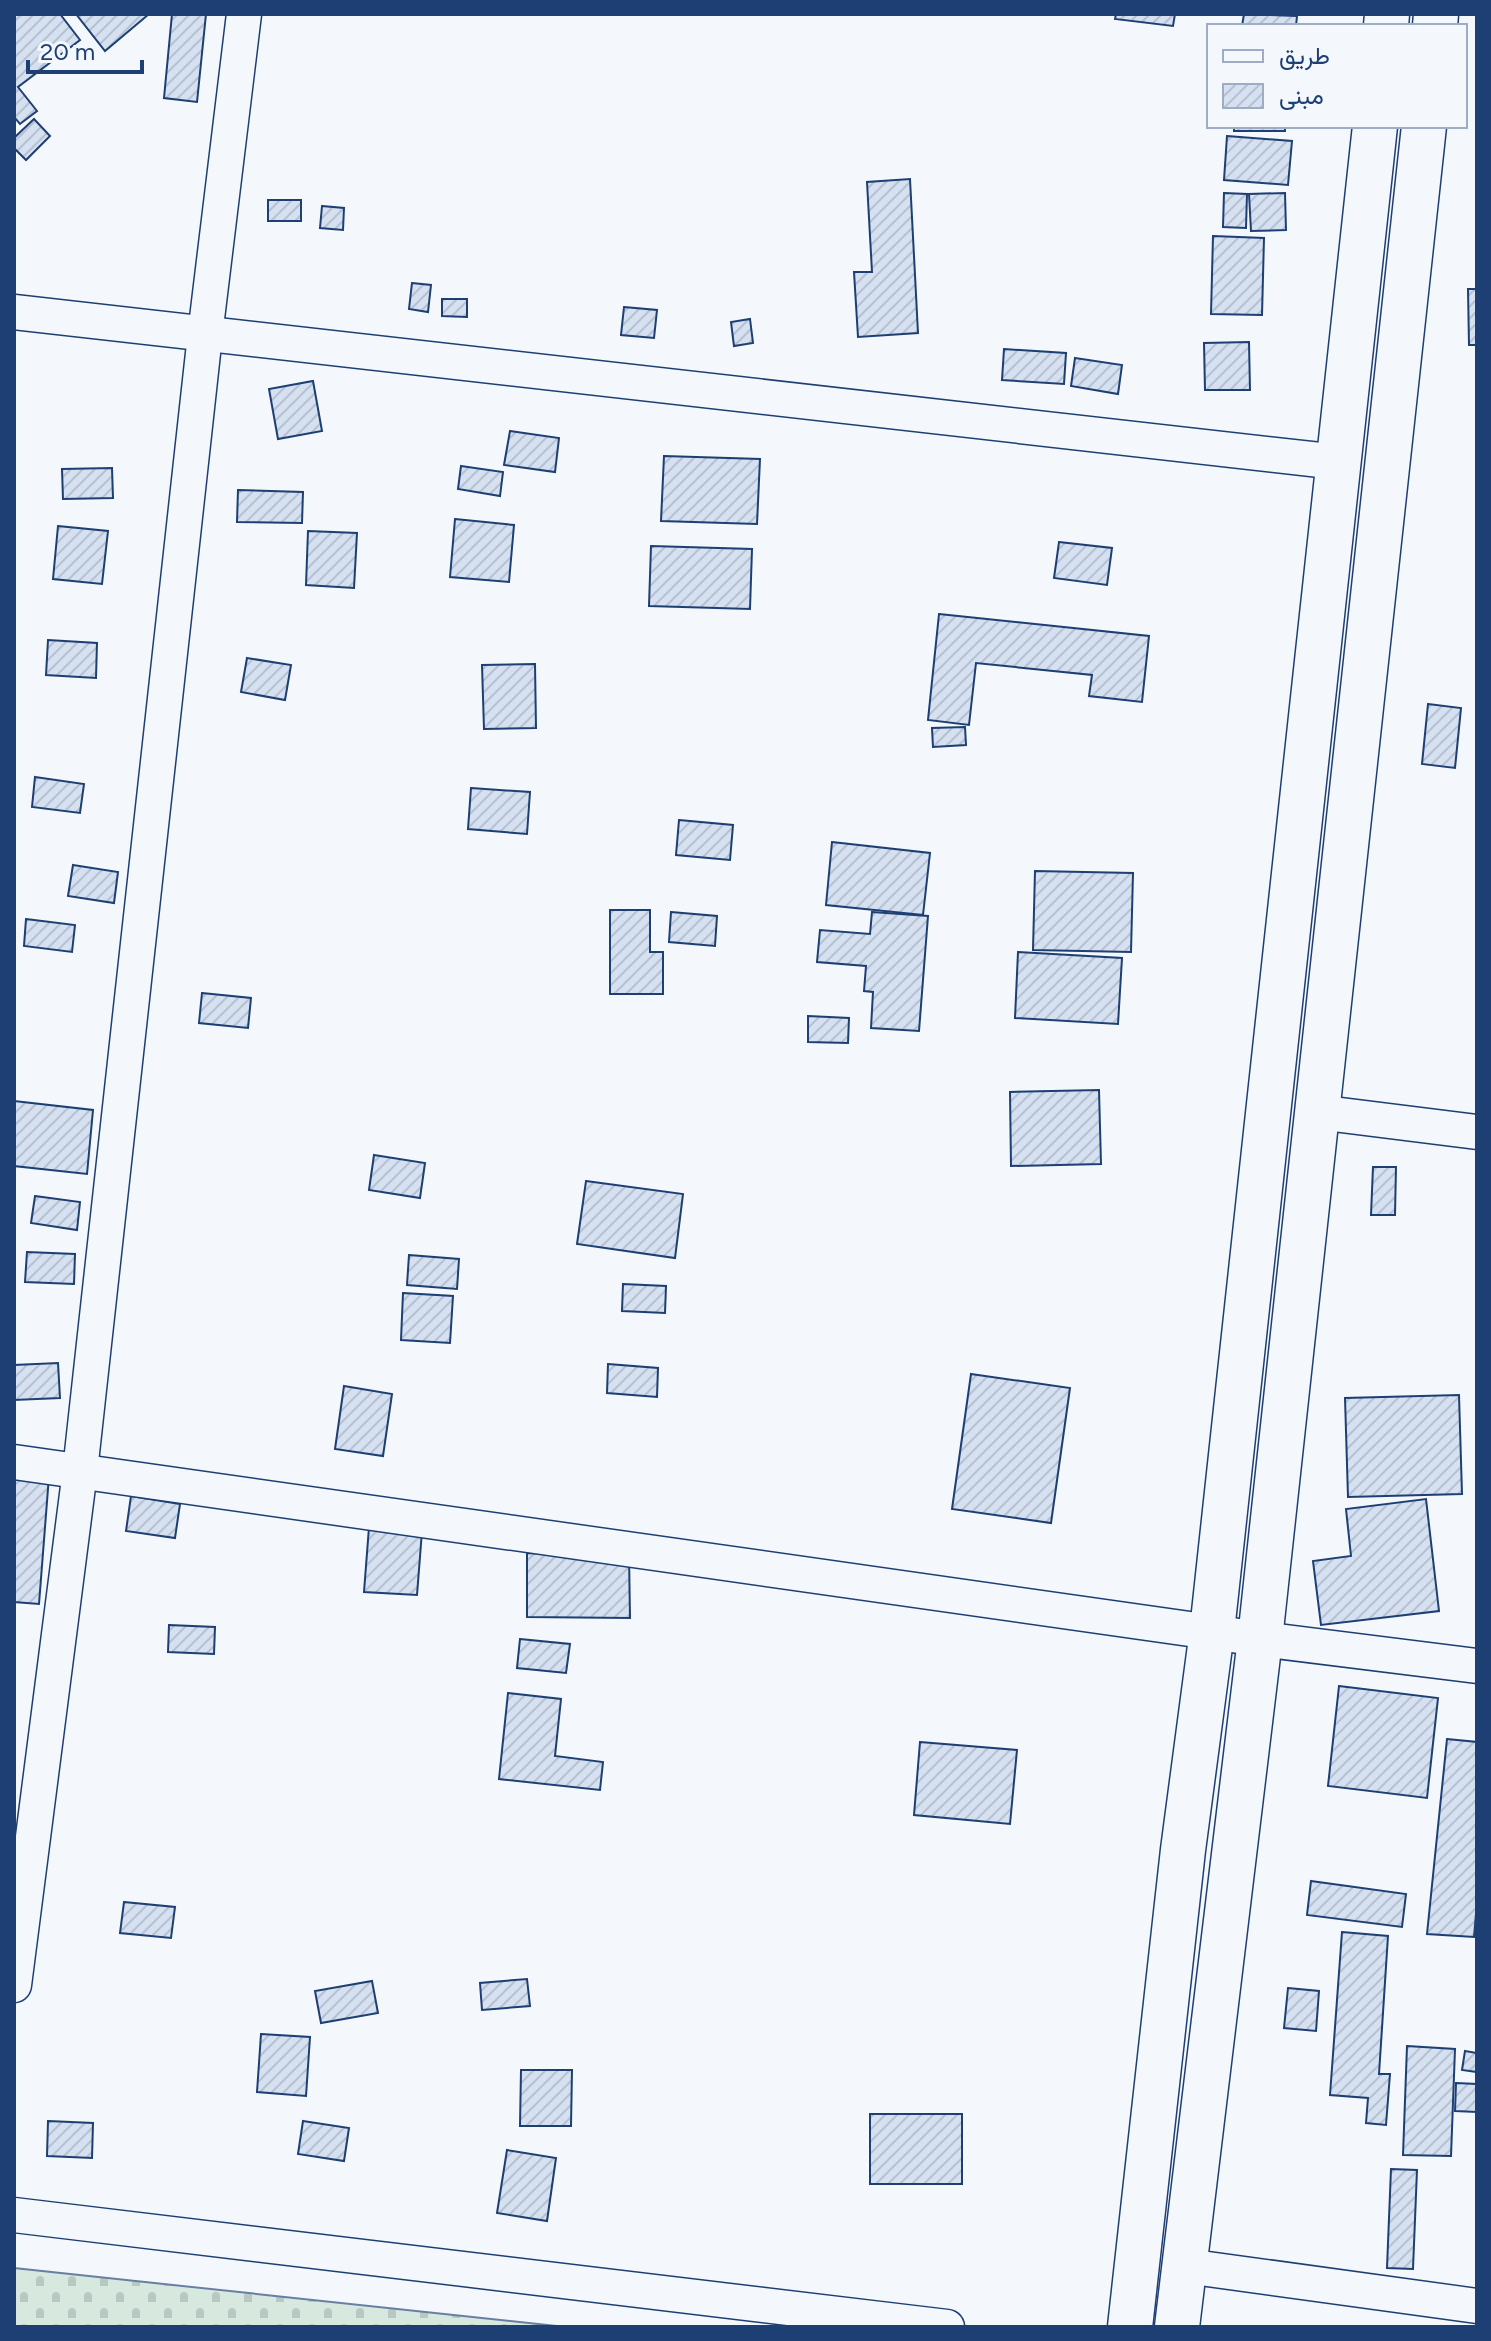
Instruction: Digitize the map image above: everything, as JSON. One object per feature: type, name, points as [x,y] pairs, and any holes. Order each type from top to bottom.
[{"type":"main road","points":[[1130,2327],[1183,1850],[1212,1631],[1375,128]]},
{"type":"main road","points":[[1177,2327],[1260,1639],[1424,128]]},
{"type":"street","points":[[14,1985],[80,1471],[205,335],[244,14]]},
{"type":"street","points":[[14,312],[1338,462]]},
{"type":"street","points":[[1317,1112],[1477,1132]]},
{"type":"street","points":[[14,1462],[1260,1639],[1477,1666]]},
{"type":"street","points":[[14,2215],[947,2327]]},
{"type":"street","points":[[1186,2266],[1477,2306]]},
{"type":"green space","points":[[14,2268],[566,2327],[14,2327]]},
{"type":"building","points":[[14,14],[60,14],[80,40],[18,87],[37,111],[20,124],[14,117]]},
{"type":"building","points":[[76,14],[149,14],[105,51]]},
{"type":"building","points":[[172,14],[206,14],[197,102],[164,98]]},
{"type":"building","points":[[1116,14],[1175,14],[1173,26],[1115,19]]},
{"type":"building","points":[[1244,14],[1297,16],[1296,24],[1242,24]]},
{"type":"building","points":[[34,119],[50,136],[26,160],[14,148],[14,138]]},
{"type":"building","points":[[1234,128],[1285,128],[1285,131],[1234,131]]},
{"type":"building","points":[[1227,136],[1292,141],[1288,185],[1224,180]]},
{"type":"building","points":[[910,179],[918,333],[858,337],[854,272],[872,272],[867,182]]},
{"type":"building","points":[[1224,193],[1247,194],[1246,228],[1223,227]]},
{"type":"building","points":[[1285,193],[1286,230],[1251,231],[1249,194]]},
{"type":"building","points":[[268,200],[301,200],[301,221],[268,221]]},
{"type":"building","points":[[322,206],[344,208],[343,230],[320,228]]},
{"type":"building","points":[[1213,236],[1264,238],[1262,315],[1211,314]]},
{"type":"building","points":[[412,283],[431,285],[428,312],[409,309]]},
{"type":"building","points":[[1468,289],[1477,289],[1477,345],[1469,345]]},
{"type":"building","points":[[442,299],[467,299],[467,317],[442,316]]},
{"type":"building","points":[[624,307],[657,310],[654,338],[621,335]]},
{"type":"building","points":[[750,319],[753,343],[734,346],[731,322]]},
{"type":"building","points":[[1249,342],[1250,390],[1205,390],[1204,343]]},
{"type":"building","points":[[1004,349],[1066,353],[1064,384],[1002,380]]},
{"type":"building","points":[[1075,358],[1122,365],[1118,394],[1071,386]]},
{"type":"building","points":[[313,381],[322,431],[278,439],[269,389]]},
{"type":"building","points":[[510,431],[559,438],[555,472],[504,465]]},
{"type":"building","points":[[664,456],[760,459],[757,524],[661,521]]},
{"type":"building","points":[[461,466],[503,472],[500,496],[458,489]]},
{"type":"building","points":[[112,468],[113,498],[63,499],[62,469]]},
{"type":"building","points":[[238,490],[303,492],[302,523],[237,522]]},
{"type":"building","points":[[455,519],[514,525],[509,582],[450,577]]},
{"type":"building","points":[[58,526],[108,531],[102,584],[53,579]]},
{"type":"building","points":[[308,531],[357,533],[354,588],[306,585]]},
{"type":"building","points":[[1059,542],[1112,548],[1107,585],[1054,578]]},
{"type":"building","points":[[651,546],[752,549],[750,609],[649,606]]},
{"type":"building","points":[[939,614],[1149,636],[1142,702],[1089,696],[1092,675],[976,663],[969,725],[928,720]]},
{"type":"building","points":[[48,640],[97,643],[96,678],[46,675]]},
{"type":"building","points":[[247,658],[291,665],[285,700],[241,692]]},
{"type":"building","points":[[535,664],[536,728],[484,729],[482,665]]},
{"type":"building","points":[[1428,704],[1461,708],[1455,768],[1422,764]]},
{"type":"building","points":[[965,727],[966,745],[933,747],[932,728]]},
{"type":"building","points":[[35,777],[84,784],[80,813],[32,807]]},
{"type":"building","points":[[471,788],[530,792],[527,834],[468,829]]},
{"type":"building","points":[[679,820],[733,825],[730,860],[676,855]]},
{"type":"building","points":[[832,842],[930,853],[923,915],[826,905]]},
{"type":"building","points":[[73,865],[118,872],[114,903],[68,896]]},
{"type":"building","points":[[1035,871],[1133,873],[1131,952],[1033,950]]},
{"type":"building","points":[[610,910],[650,910],[650,952],[663,952],[663,994],[610,994]]},
{"type":"building","points":[[671,912],[717,916],[715,946],[669,942]]},
{"type":"building","points":[[872,912],[928,916],[919,1031],[871,1028],[873,992],[864,991],[866,966],[817,962],[820,930],[870,934]]},
{"type":"building","points":[[26,919],[75,925],[72,952],[24,946]]},
{"type":"building","points":[[1018,952],[1122,958],[1118,1024],[1015,1018]]},
{"type":"building","points":[[202,993],[251,998],[248,1028],[199,1023]]},
{"type":"building","points":[[808,1016],[849,1018],[848,1043],[808,1042]]},
{"type":"building","points":[[1099,1090],[1101,1164],[1011,1166],[1010,1092]]},
{"type":"building","points":[[14,1101],[93,1110],[87,1174],[14,1166]]},
{"type":"building","points":[[374,1155],[425,1163],[420,1198],[369,1190]]},
{"type":"building","points":[[1373,1167],[1396,1167],[1395,1215],[1371,1215]]},
{"type":"building","points":[[586,1181],[683,1194],[675,1258],[577,1244]]},
{"type":"building","points":[[35,1196],[80,1202],[77,1230],[31,1223]]},
{"type":"building","points":[[27,1252],[75,1254],[74,1284],[25,1282]]},
{"type":"building","points":[[409,1255],[459,1259],[457,1289],[407,1285]]},
{"type":"building","points":[[623,1284],[666,1286],[665,1313],[622,1311]]},
{"type":"building","points":[[403,1293],[453,1296],[450,1343],[401,1340]]},
{"type":"building","points":[[58,1363],[60,1398],[14,1400],[14,1365]]},
{"type":"building","points":[[608,1364],[658,1368],[657,1397],[607,1393]]},
{"type":"building","points":[[971,1374],[1070,1388],[1051,1523],[952,1509]]},
{"type":"building","points":[[344,1386],[392,1394],[383,1456],[335,1449]]},
{"type":"building","points":[[1459,1395],[1462,1494],[1348,1497],[1345,1398]]},
{"type":"building","points":[[14,1473],[49,1476],[39,1604],[14,1602]]},
{"type":"building","points":[[131,1496],[180,1504],[175,1538],[126,1531]]},
{"type":"building","points":[[1426,1499],[1439,1611],[1321,1625],[1313,1561],[1351,1556],[1346,1509]]},
{"type":"building","points":[[369,1527],[422,1531],[417,1595],[364,1592]]},
{"type":"building","points":[[527,1553],[629,1554],[630,1618],[527,1617]]},
{"type":"building","points":[[169,1625],[215,1627],[214,1654],[168,1652]]},
{"type":"building","points":[[520,1639],[570,1644],[566,1673],[517,1668]]},
{"type":"building","points":[[1339,1686],[1438,1698],[1427,1798],[1328,1786]]},
{"type":"building","points":[[508,1693],[561,1699],[555,1756],[603,1762],[600,1790],[499,1779]]},
{"type":"building","points":[[1447,1739],[1477,1742],[1477,1902],[1474,1937],[1427,1934]]},
{"type":"building","points":[[920,1742],[1017,1750],[1010,1824],[914,1815]]},
{"type":"building","points":[[1311,1881],[1406,1894],[1402,1927],[1307,1915]]},
{"type":"building","points":[[124,1902],[175,1907],[171,1938],[120,1933]]},
{"type":"building","points":[[1342,1932],[1388,1936],[1379,2074],[1390,2074],[1386,2125],[1366,2123],[1368,2098],[1330,2095]]},
{"type":"building","points":[[527,1979],[530,2006],[482,2010],[480,1983]]},
{"type":"building","points":[[372,1981],[378,2013],[321,2023],[315,1991]]},
{"type":"building","points":[[1288,1988],[1319,1991],[1316,2031],[1284,2028]]},
{"type":"building","points":[[261,2034],[310,2037],[306,2096],[257,2092]]},
{"type":"building","points":[[1407,2046],[1455,2049],[1451,2156],[1403,2155]]},
{"type":"building","points":[[1465,2051],[1477,2053],[1477,2072],[1462,2070]]},
{"type":"building","points":[[521,2070],[572,2070],[571,2126],[520,2126]]},
{"type":"building","points":[[1456,2083],[1477,2084],[1477,2112],[1455,2111]]},
{"type":"building","points":[[870,2114],[962,2114],[962,2184],[870,2184]]},
{"type":"building","points":[[48,2121],[93,2123],[92,2158],[47,2156]]},
{"type":"building","points":[[303,2121],[349,2128],[344,2161],[298,2154]]},
{"type":"building","points":[[507,2150],[556,2158],[547,2221],[497,2213]]},
{"type":"building","points":[[1391,2169],[1417,2170],[1413,2269],[1387,2268]]}]
